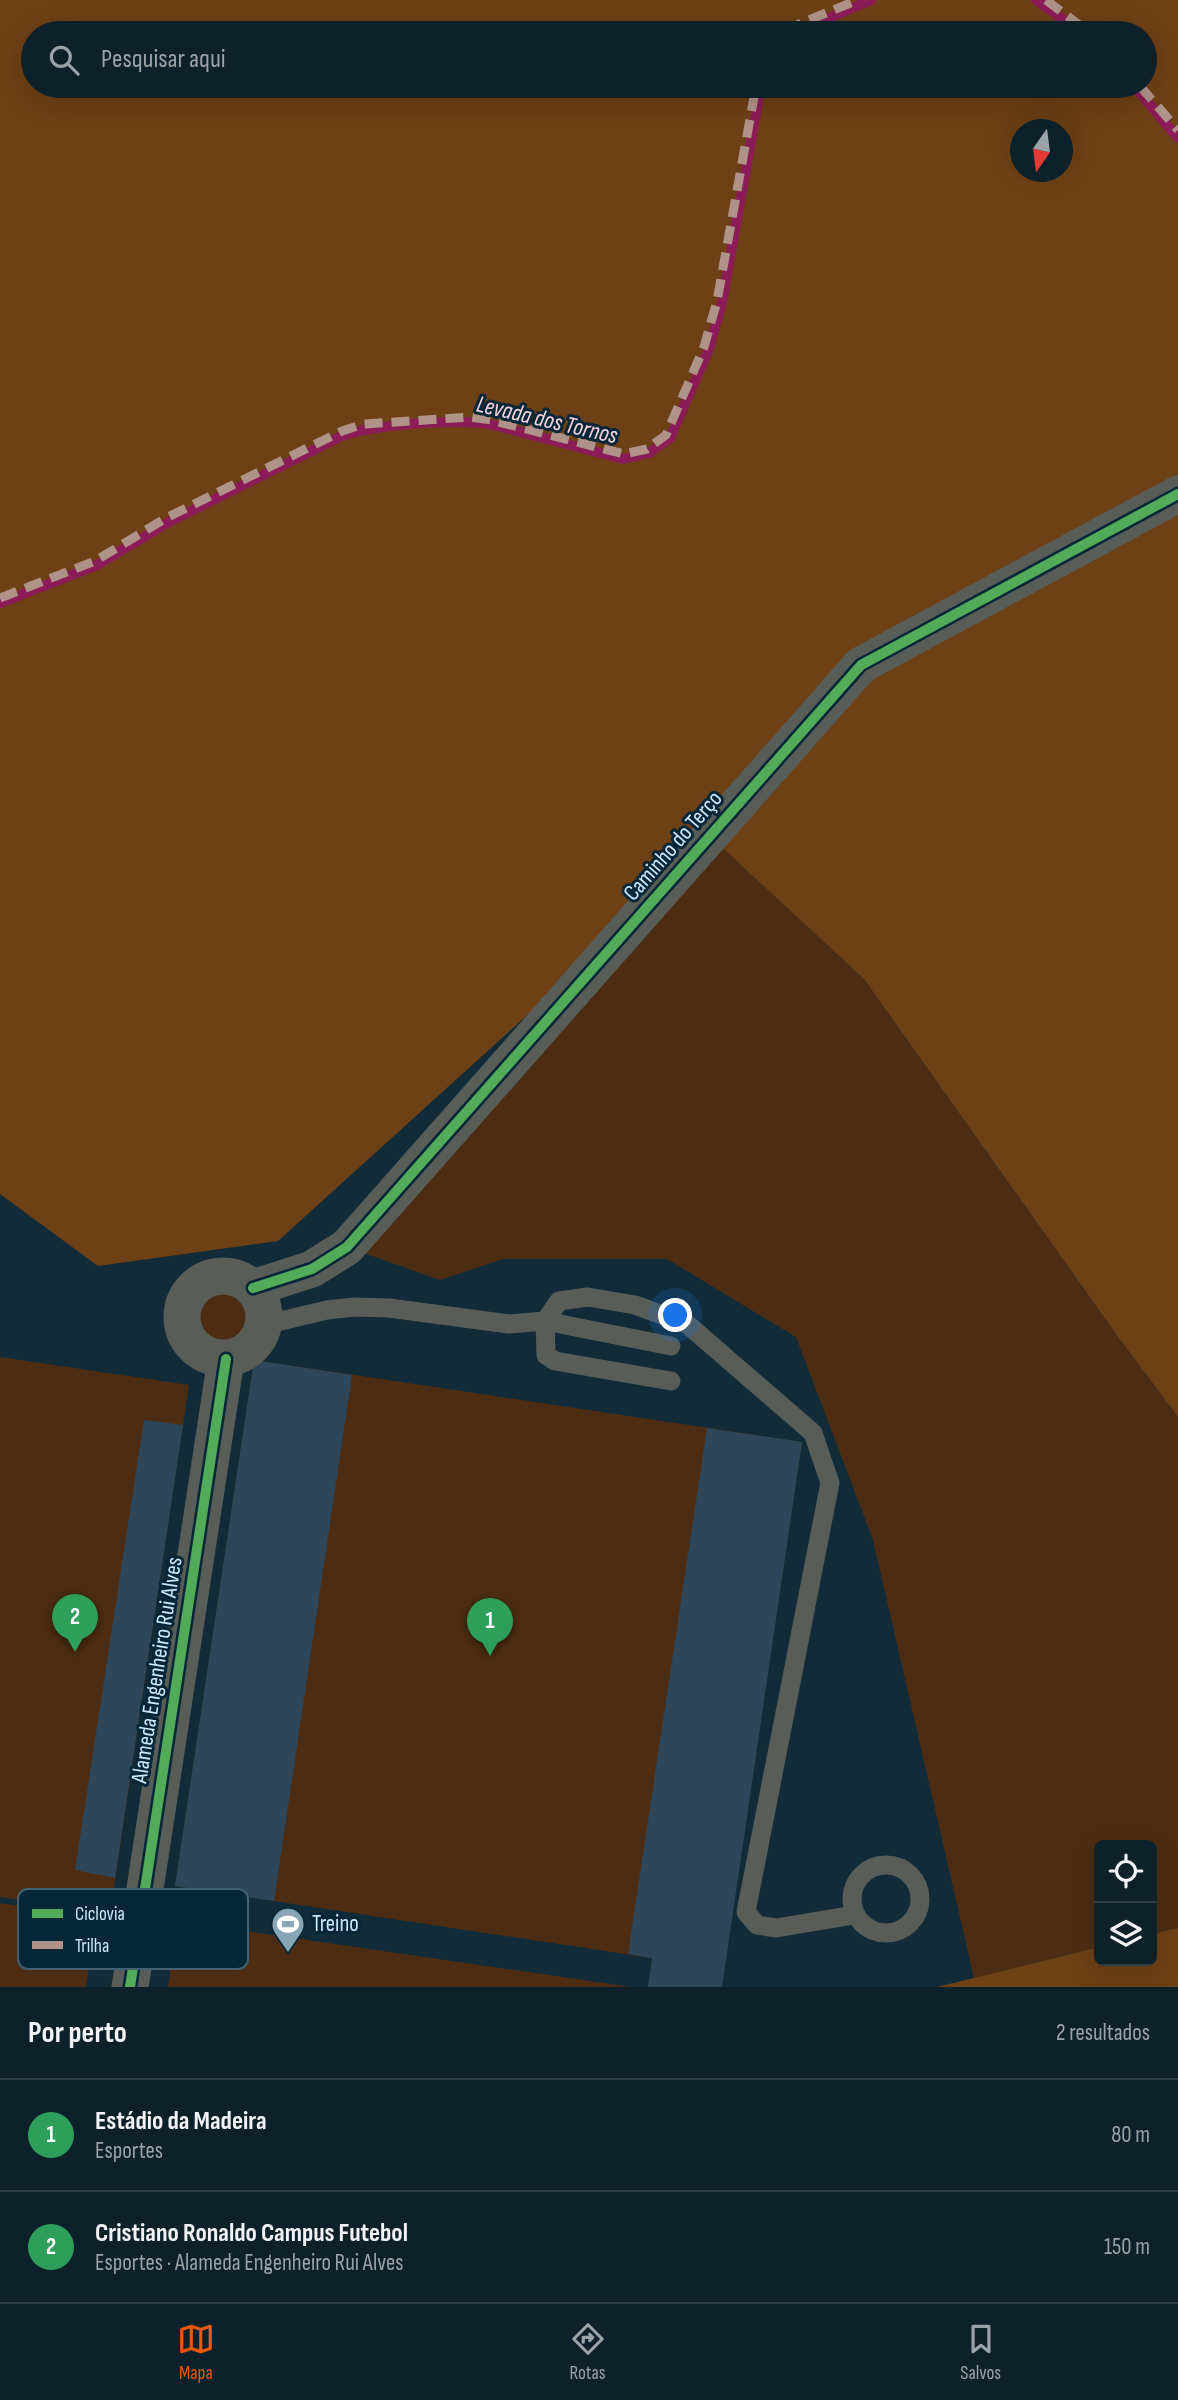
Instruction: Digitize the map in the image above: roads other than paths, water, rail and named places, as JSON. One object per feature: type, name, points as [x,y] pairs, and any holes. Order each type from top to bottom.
[{"type":"street","name":"Caminho do Terço","points":[[253,1288],[312,1269],[347,1247],[861,665],[1178,494]]},
{"type":"street","points":[[223,1275],[239,1278],[253,1288],[263,1305],[264,1325],[254,1344],[237,1356],[226,1359],[209,1356],[195,1348],[185,1335],[181,1318],[184,1302],[193,1288],[207,1278],[223,1275]]},
{"type":"street","name":"Alameda Engenheiro Rui Alves","points":[[145,1889],[226,1359]]},
{"type":"street","name":"Alameda Engenheiro Rui Alves","points":[[130,1987],[133,1969]]},
{"type":"lane","points":[[671,1381],[555,1361],[546,1355],[545,1321],[559,1301],[587,1297],[635,1305],[687,1324],[813,1433],[830,1483],[746,1912],[757,1925],[776,1928],[854,1915]]},
{"type":"lane","points":[[264,1325],[327,1310],[354,1307],[389,1308],[509,1324],[545,1321],[671,1346]]},
{"type":"waterway","name":"Levada dos Tornos","points":[[822,21],[871,0]]},
{"type":"waterway","name":"Levada dos Tornos","points":[[1036,0],[1065,21]]},
{"type":"waterway","name":"Levada dos Tornos","points":[[0,603],[97,565],[169,522],[344,435],[359,431],[417,424],[490,424],[623,459],[649,453],[670,438],[709,349],[722,302],[759,98]]},
{"type":"waterway","name":"Levada dos Tornos","points":[[1144,98],[1178,138]]},
{"type":"place","name":"Cristiano Ronaldo Campus Futebol","points":[[75,1652]]},
{"type":"place","name":"Estádio da Madeira","points":[[490,1656]]},
{"type":"place","name":"Treino","points":[[288,1954]]}]
